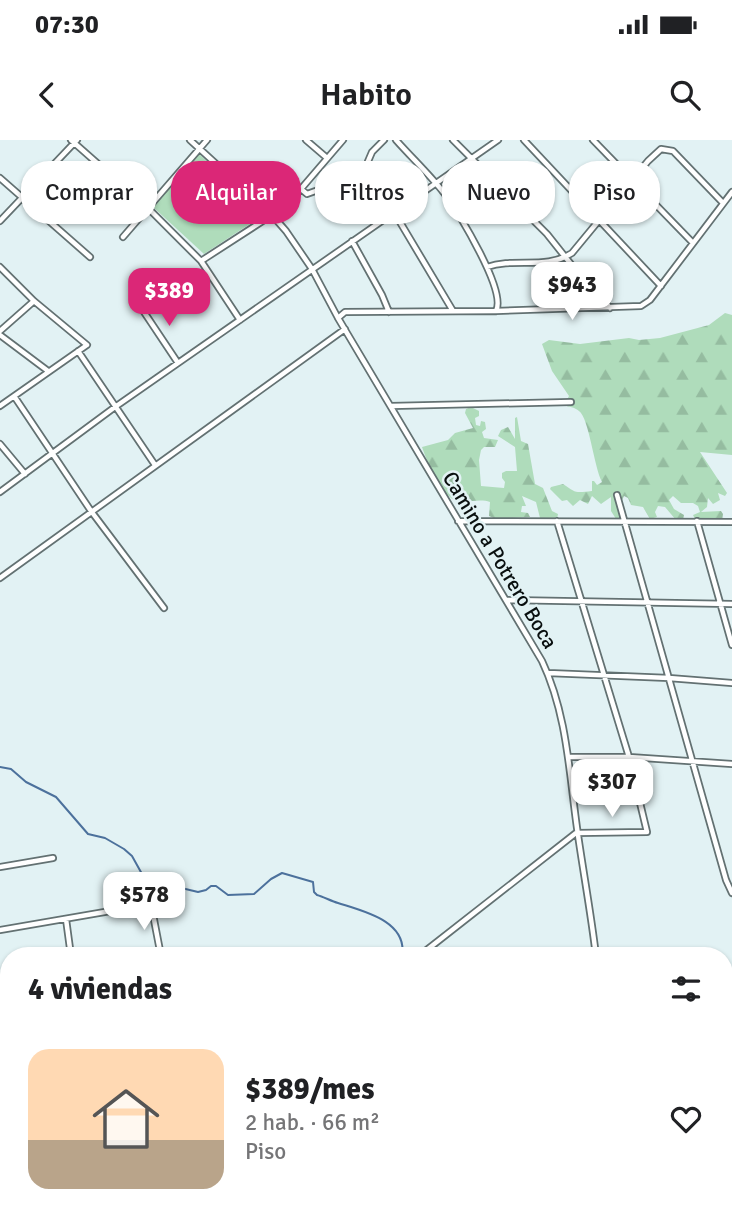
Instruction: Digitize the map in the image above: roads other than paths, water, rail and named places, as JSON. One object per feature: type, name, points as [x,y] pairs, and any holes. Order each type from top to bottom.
[{"type":"street","name":"Camino a Potrero Boca","points":[[190,140],[213,161]]},
{"type":"street","points":[[157,198],[207,140]]},
{"type":"street","points":[[306,140],[327,159]]},
{"type":"street","points":[[343,140],[301,189],[307,194],[366,166],[372,152],[384,140]]},
{"type":"street","points":[[396,140],[446,197],[487,267],[498,298],[496,311]]},
{"type":"street","points":[[453,140],[514,199],[611,308]]},
{"type":"street","points":[[428,189],[498,140]]},
{"type":"street","points":[[524,140],[569,188]]},
{"type":"street","points":[[593,140],[613,161]]},
{"type":"street","points":[[56,161],[74,141],[96,161]]},
{"type":"street","points":[[649,161],[661,149],[673,151],[723,203]]},
{"type":"street","points":[[0,178],[21,196]]},
{"type":"street","points":[[338,318],[345,312],[641,306],[650,300],[732,192]]},
{"type":"street","points":[[0,221],[21,200]]},
{"type":"street","points":[[660,209],[693,243]]},
{"type":"street","points":[[157,217],[201,261],[240,320]]},
{"type":"street","points":[[53,224],[90,257]]},
{"type":"street","points":[[123,237],[134,224]]},
{"type":"street","points":[[201,261],[262,224]]},
{"type":"street","name":"Camino a Potrero Boca","points":[[279,224],[312,269],[338,318],[548,673],[558,700],[568,757],[595,947]]},
{"type":"street","points":[[0,492],[115,407],[377,224]]},
{"type":"street","points":[[401,224],[453,311]]},
{"type":"street","points":[[487,267],[498,263],[552,262],[567,257],[596,224]]},
{"type":"street","points":[[603,224],[661,286]]},
{"type":"street","points":[[352,241],[389,312]]},
{"type":"street","points":[[0,267],[87,345],[0,406]]},
{"type":"street","points":[[34,300],[0,333],[48,371]]},
{"type":"street","points":[[140,306],[178,363]]},
{"type":"street","points":[[0,578],[345,329]]},
{"type":"street","points":[[78,351],[155,465]]},
{"type":"street","points":[[14,396],[51,455],[164,608]]},
{"type":"street","points":[[0,398],[6,402]]},
{"type":"street","points":[[390,406],[571,402]]},
{"type":"street","points":[[0,443],[25,474]]},
{"type":"street","points":[[617,495],[726,880],[732,893]]},
{"type":"street","points":[[458,521],[732,522]]},
{"type":"street","points":[[430,947],[578,832],[647,832],[629,757],[557,521]]},
{"type":"street","points":[[697,522],[732,645]]},
{"type":"street","points":[[506,600],[732,604]]},
{"type":"street","points":[[548,673],[732,683]]},
{"type":"street","points":[[568,757],[629,757],[732,764]]},
{"type":"street","points":[[0,867],[53,858]]},
{"type":"street","points":[[0,930],[151,904],[159,947]]},
{"type":"street","points":[[66,919],[70,947]]},
{"type":"waterway","points":[[0,767],[11,769],[26,782],[56,797],[88,834],[105,838],[132,856],[148,880],[198,892],[216,886],[228,895],[254,894],[282,873],[313,882],[317,895],[382,919],[398,934],[402,947]]}]
